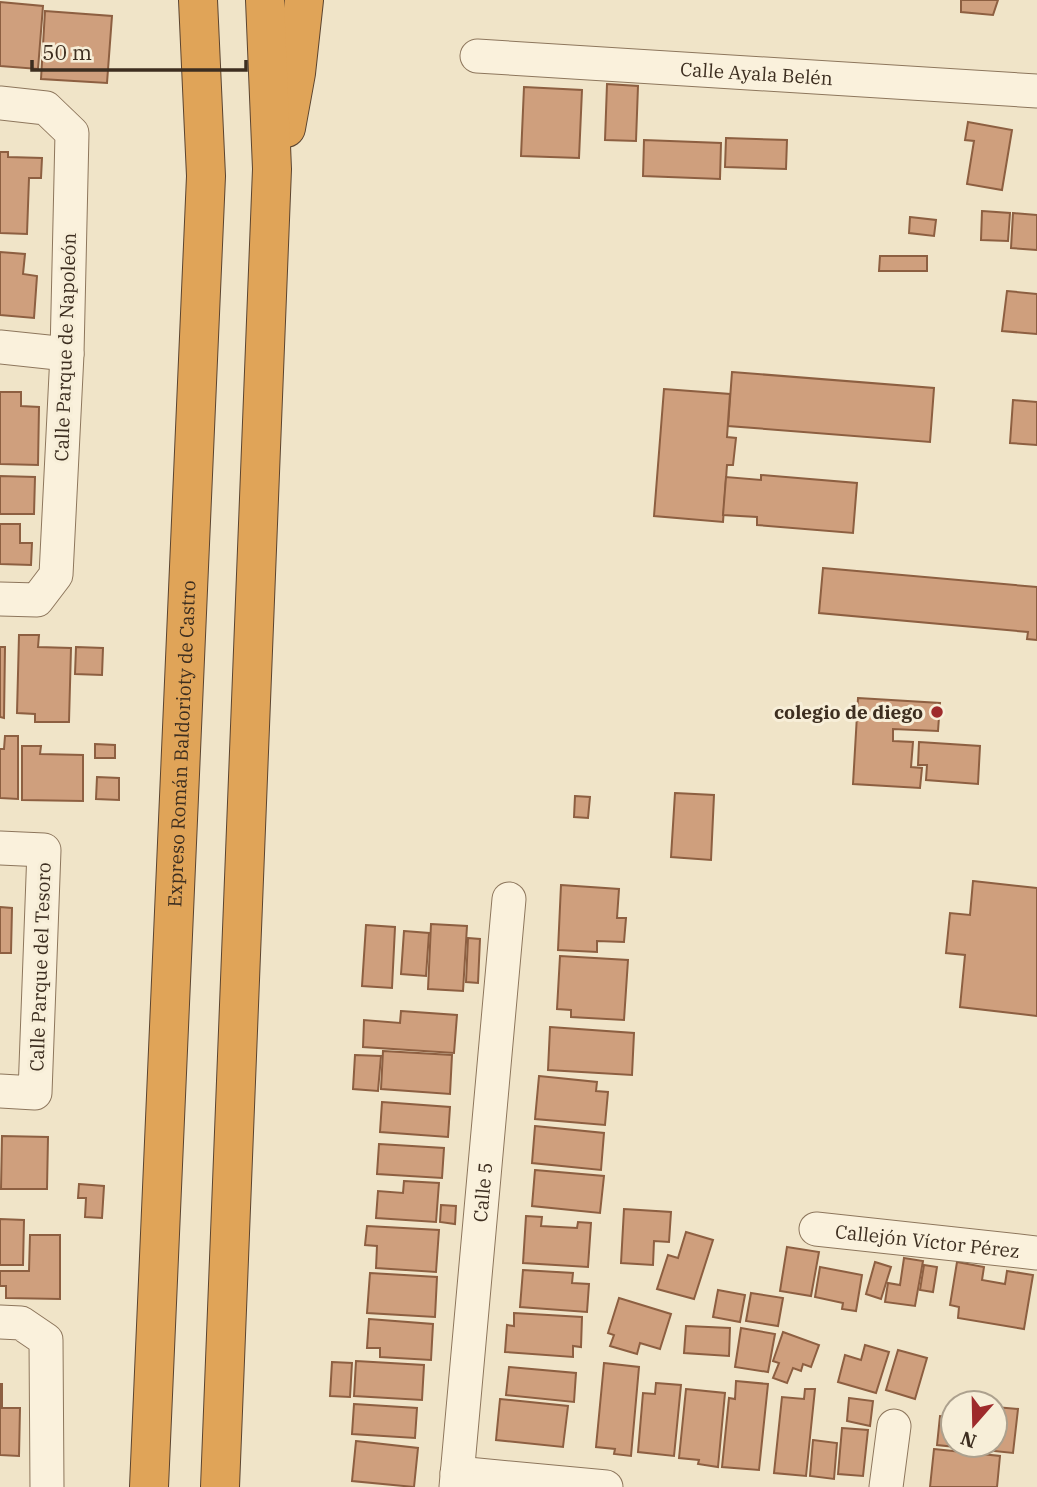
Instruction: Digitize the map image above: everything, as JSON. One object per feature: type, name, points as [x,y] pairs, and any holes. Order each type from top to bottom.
[{"type":"highway","name":"Expreso Román Baldorioty de Castro","points":[[149,1487],[206,176],[198,0]]},
{"type":"highway","points":[[220,1487],[272,169],[265,0]]},
{"type":"highway","points":[[272,169],[289,118],[304,0]]},
{"type":"street","name":"Calle Ayala Belén","points":[[477,56],[1037,91]]},
{"type":"street","name":"Calle Parque de Napoleón","points":[[0,103],[46,108],[72,133],[67,354],[56,575],[37,600],[0,599]]},
{"type":"street","points":[[0,347],[67,354]]},
{"type":"street","name":"Calle Parque del Tesoro","points":[[0,848],[44,850],[35,1093],[0,1091]]},
{"type":"street","name":"Calle 5","points":[[456,1480],[509,899]]},
{"type":"street","name":"Callejón Víctor Pérez","points":[[816,1229],[1037,1253]]},
{"type":"street","points":[[0,1322],[21,1323],[46,1340],[47,1487]]},
{"type":"street","points":[[886,1487],[894,1426]]},
{"type":"street","points":[[456,1480],[606,1487]]},
{"type":"building","points":[[961,0],[998,0],[993,15],[961,12]]},
{"type":"building","points":[[0,2],[43,6],[38,69],[0,66]]},
{"type":"building","points":[[45,11],[112,16],[107,83],[41,79]]},
{"type":"building","points":[[607,84],[638,86],[636,141],[605,140]]},
{"type":"building","points":[[524,87],[582,90],[579,158],[521,156]]},
{"type":"building","points":[[968,122],[1012,130],[1002,190],[967,184],[974,141],[965,140]]},
{"type":"building","points":[[726,138],[787,140],[786,169],[725,167]]},
{"type":"building","points":[[644,140],[721,143],[720,179],[643,176]]},
{"type":"building","points":[[0,152],[8,152],[8,157],[42,158],[41,178],[29,178],[27,234],[0,233]]},
{"type":"building","points":[[982,211],[1010,213],[1008,241],[981,240]]},
{"type":"building","points":[[1013,213],[1037,215],[1037,250],[1011,248]]},
{"type":"building","points":[[910,217],[936,220],[934,236],[909,233]]},
{"type":"building","points":[[0,252],[25,254],[23,274],[37,276],[34,318],[0,315]]},
{"type":"building","points":[[880,256],[927,256],[927,271],[879,271]]},
{"type":"building","points":[[1007,291],[1037,294],[1037,334],[1002,331]]},
{"type":"building","points":[[732,372],[934,388],[930,442],[728,426]]},
{"type":"building","points":[[664,389],[730,394],[727,437],[736,438],[733,465],[727,465],[723,522],[654,516]]},
{"type":"building","points":[[0,392],[21,392],[21,406],[39,407],[38,465],[0,464]]},
{"type":"building","points":[[1013,400],[1037,402],[1037,445],[1010,443]]},
{"type":"building","points":[[761,475],[857,483],[853,533],[757,525],[757,517],[723,515],[726,477],[761,480]]},
{"type":"building","points":[[0,476],[35,477],[34,514],[0,514]]},
{"type":"building","points":[[0,524],[20,524],[20,543],[32,543],[31,565],[0,564]]},
{"type":"building","points":[[823,568],[1037,587],[1037,640],[1027,639],[1028,632],[819,613]]},
{"type":"building","points":[[19,635],[39,635],[38,647],[71,648],[69,722],[35,722],[35,714],[17,713]]},
{"type":"building","points":[[0,647],[5,647],[4,718],[0,717]]},
{"type":"building","points":[[76,647],[103,648],[102,675],[75,674]]},
{"type":"building","points":[[858,698],[940,703],[938,731],[893,729],[893,741],[913,742],[911,767],[922,768],[920,788],[853,784]]},
{"type":"building","points":[[5,736],[18,736],[18,799],[0,798],[0,749],[4,749]]},
{"type":"building","points":[[919,742],[980,746],[978,784],[926,780],[927,765],[918,765]]},
{"type":"building","points":[[95,744],[115,745],[115,758],[95,758]]},
{"type":"building","points":[[22,746],[41,746],[40,754],[83,755],[83,801],[22,800]]},
{"type":"building","points":[[97,777],[119,778],[119,800],[96,799]]},
{"type":"building","points":[[675,793],[714,795],[711,860],[671,857]]},
{"type":"building","points":[[575,796],[590,797],[588,818],[574,817]]},
{"type":"building","points":[[973,881],[1037,888],[1037,1016],[960,1007],[965,955],[946,953],[950,913],[970,915]]},
{"type":"building","points":[[561,885],[619,889],[617,918],[626,918],[624,942],[597,941],[597,952],[558,950]]},
{"type":"building","points":[[0,907],[12,908],[11,953],[0,953]]},
{"type":"building","points":[[431,924],[467,926],[463,991],[428,989]]},
{"type":"building","points":[[366,925],[395,927],[392,988],[362,986]]},
{"type":"building","points":[[404,931],[429,933],[426,976],[401,974]]},
{"type":"building","points":[[468,938],[480,939],[478,983],[466,982]]},
{"type":"building","points":[[560,956],[628,960],[624,1020],[571,1017],[571,1010],[557,1009]]},
{"type":"building","points":[[401,1011],[457,1015],[454,1053],[363,1047],[364,1020],[400,1023]]},
{"type":"building","points":[[550,1027],[634,1033],[632,1075],[548,1070]]},
{"type":"building","points":[[383,1051],[452,1055],[450,1094],[381,1089]]},
{"type":"building","points":[[355,1055],[381,1056],[378,1091],[353,1089]]},
{"type":"building","points":[[539,1076],[597,1082],[596,1091],[608,1092],[605,1125],[535,1119]]},
{"type":"building","points":[[382,1102],[450,1107],[448,1137],[380,1132]]},
{"type":"building","points":[[535,1126],[604,1133],[601,1170],[532,1163]]},
{"type":"building","points":[[2,1136],[48,1137],[47,1189],[1,1189]]},
{"type":"building","points":[[379,1144],[444,1148],[442,1178],[377,1174]]},
{"type":"building","points":[[535,1170],[604,1176],[600,1213],[532,1206]]},
{"type":"building","points":[[404,1181],[439,1183],[436,1222],[376,1218],[378,1191],[403,1193]]},
{"type":"building","points":[[79,1184],[104,1186],[102,1218],[85,1217],[86,1198],[78,1198]]},
{"type":"building","points":[[441,1205],[456,1206],[455,1224],[440,1222]]},
{"type":"building","points":[[624,1209],[671,1212],[669,1242],[654,1241],[653,1265],[621,1263]]},
{"type":"building","points":[[526,1216],[542,1217],[541,1226],[577,1228],[578,1222],[591,1223],[588,1267],[523,1263]]},
{"type":"building","points":[[0,1219],[24,1220],[23,1265],[0,1265]]},
{"type":"building","points":[[367,1226],[439,1230],[436,1272],[376,1268],[377,1246],[365,1245]]},
{"type":"building","points":[[686,1232],[713,1240],[694,1299],[657,1289],[668,1255],[678,1258]]},
{"type":"building","points":[[30,1235],[60,1235],[60,1299],[6,1298],[6,1286],[0,1286],[0,1271],[29,1271]]},
{"type":"building","points":[[787,1247],[819,1252],[811,1296],[780,1291]]},
{"type":"building","points":[[904,1258],[923,1261],[915,1306],[885,1302],[888,1283],[900,1285]]},
{"type":"building","points":[[875,1262],[891,1267],[881,1299],[866,1294]]},
{"type":"building","points":[[957,1262],[984,1267],[982,1280],[1005,1284],[1007,1271],[1033,1275],[1024,1329],[958,1318],[959,1307],[950,1305]]},
{"type":"building","points":[[924,1265],[937,1267],[933,1292],[920,1290]]},
{"type":"building","points":[[820,1267],[862,1275],[856,1311],[842,1309],[843,1303],[815,1297]]},
{"type":"building","points":[[523,1270],[573,1273],[572,1283],[589,1284],[587,1312],[520,1307]]},
{"type":"building","points":[[370,1273],[437,1277],[435,1317],[367,1313]]},
{"type":"building","points":[[718,1290],[745,1295],[740,1322],[713,1317]]},
{"type":"building","points":[[751,1293],[783,1298],[778,1326],[746,1321]]},
{"type":"building","points":[[619,1298],[671,1314],[660,1349],[640,1343],[637,1354],[610,1346],[614,1335],[608,1333]]},
{"type":"building","points":[[514,1313],[582,1317],[581,1347],[573,1346],[573,1357],[505,1352],[507,1325],[514,1326]]},
{"type":"building","points":[[369,1319],[433,1324],[431,1360],[380,1357],[380,1348],[367,1348]]},
{"type":"building","points":[[686,1326],[730,1328],[729,1356],[684,1353]]},
{"type":"building","points":[[741,1328],[775,1334],[768,1372],[735,1367]]},
{"type":"building","points":[[783,1332],[819,1345],[811,1367],[803,1364],[801,1371],[793,1368],[787,1383],[773,1378],[779,1363],[773,1361]]},
{"type":"building","points":[[865,1345],[889,1352],[876,1393],[838,1382],[845,1355],[861,1360]]},
{"type":"building","points":[[898,1350],[927,1358],[915,1399],[886,1390]]},
{"type":"building","points":[[356,1361],[424,1365],[422,1400],[354,1396]]},
{"type":"building","points":[[332,1362],[352,1363],[350,1397],[330,1396]]},
{"type":"building","points":[[604,1363],[639,1367],[631,1456],[614,1454],[615,1449],[596,1447]]},
{"type":"building","points":[[509,1367],[576,1373],[574,1402],[506,1395]]},
{"type":"building","points":[[736,1381],[768,1384],[759,1470],[722,1467],[729,1398],[735,1399]]},
{"type":"building","points":[[656,1383],[681,1385],[674,1456],[638,1452],[643,1393],[655,1394]]},
{"type":"building","points":[[0,1384],[2,1408],[20,1408],[19,1456],[0,1455]]},
{"type":"building","points":[[686,1389],[725,1393],[718,1467],[698,1464],[699,1460],[679,1458]]},
{"type":"building","points":[[805,1389],[815,1389],[806,1476],[774,1473],[782,1397],[804,1399]]},
{"type":"building","points":[[849,1398],[873,1401],[870,1426],[847,1421]]},
{"type":"building","points":[[500,1399],[568,1406],[563,1447],[496,1440]]},
{"type":"building","points":[[354,1404],[417,1408],[415,1438],[352,1434]]},
{"type":"building","points":[[1009,1408],[1018,1409],[1013,1453],[1009,1453]]},
{"type":"building","points":[[842,1428],[868,1430],[863,1476],[838,1474]]},
{"type":"building","points":[[813,1440],[837,1443],[834,1479],[810,1476]]},
{"type":"building","points":[[356,1441],[418,1448],[414,1487],[352,1481]]},
{"type":"building","points":[[934,1449],[939,1450],[939,1459],[1000,1459],[997,1487],[930,1487]]},
{"type":"place","name":"colegio de diego","points":[[937,712]]}]
